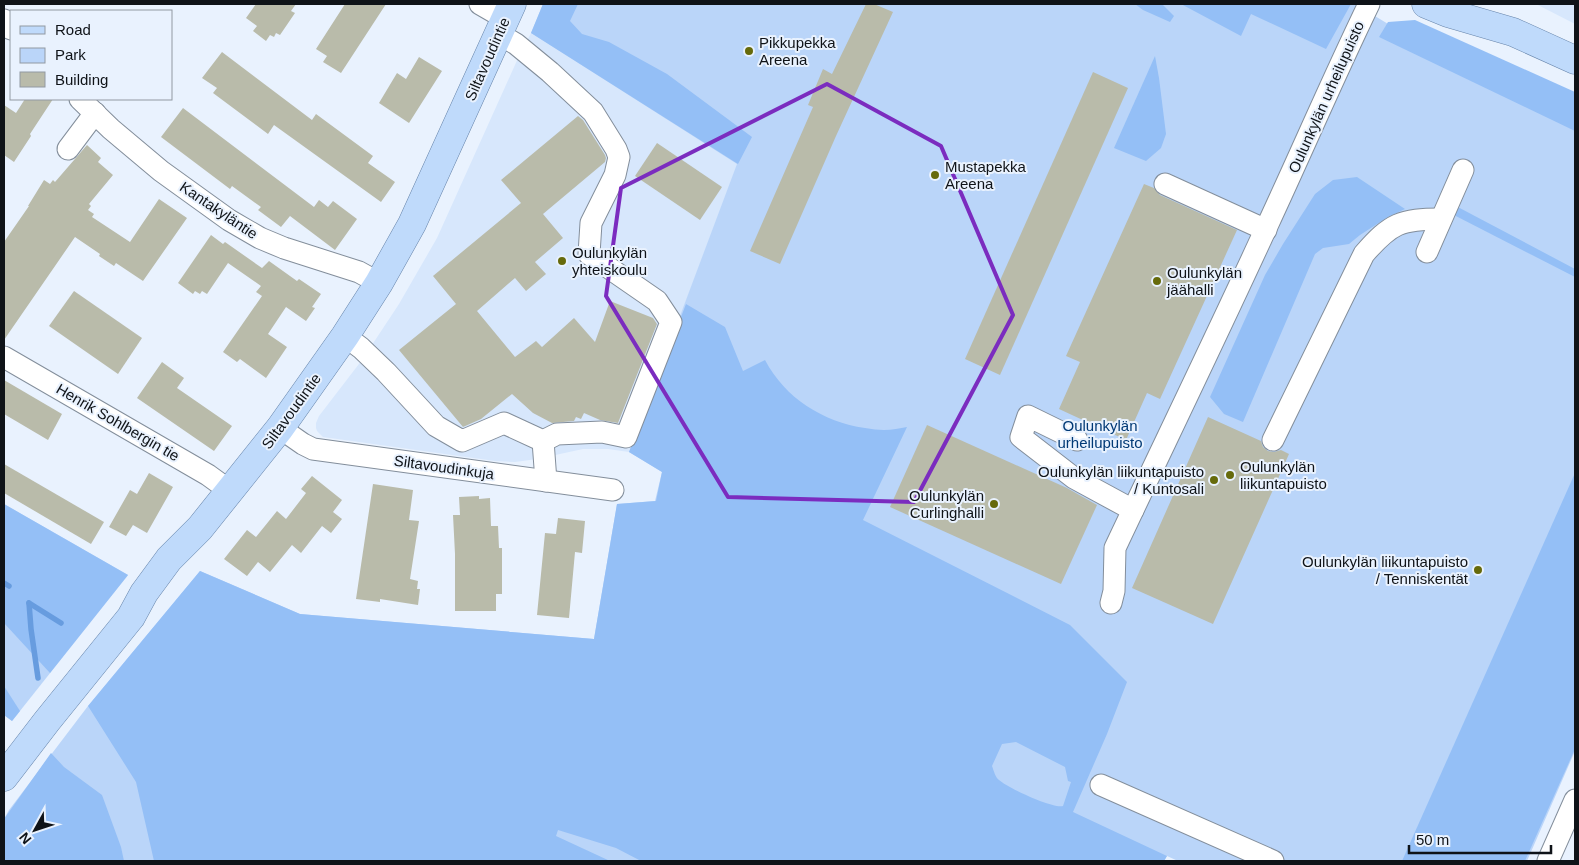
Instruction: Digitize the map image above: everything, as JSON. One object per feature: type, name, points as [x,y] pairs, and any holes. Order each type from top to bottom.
[{"type":"main road","points":[[1426,4],[1448,13],[1513,32],[1575,60]]},
{"type":"main road","points":[[1474,4],[1513,32]]},
{"type":"main road","name":"Siltavoudintie","points":[[4,777],[47,720],[131,617],[144,593],[169,559],[200,528],[280,428],[345,336],[379,283],[412,224],[505,19]]},
{"type":"street","points":[[480,4],[505,19],[523,50],[593,112],[616,149],[619,157],[616,175],[591,223],[588,254],[657,301],[671,322],[626,437],[602,432],[557,434],[543,442]]},
{"type":"street","name":"Oulunkylän urheilupuisto","points":[[1111,603],[1114,591],[1115,548],[1266,230],[1369,4]]},
{"type":"street","points":[[68,149],[88,106]]},
{"type":"street","name":"Kantakyläntie","points":[[88,106],[162,171],[229,220],[260,238],[284,248],[353,269],[379,283]]},
{"type":"street","points":[[1427,252],[1463,170]]},
{"type":"street","points":[[1165,184],[1266,230]]},
{"type":"street","points":[[1274,440],[1364,254],[1379,236],[1396,224],[1416,219],[1441,220]]},
{"type":"street","points":[[345,336],[380,366],[436,426],[462,441],[504,423],[543,442]]},
{"type":"street","name":"Henrik Sohlbergin tie","points":[[4,357],[208,474],[230,491]]},
{"type":"street","points":[[1077,440],[1028,416],[1021,437],[1074,478],[1133,510]]},
{"type":"street","name":"Siltavoudinkuja","points":[[280,428],[313,449],[613,490]]},
{"type":"street","points":[[543,442],[546,481]]},
{"type":"street","points":[[1100,785],[1272,861]]},
{"type":"street","points":[[1548,861],[1575,800]]},
{"type":"highlighted area","points":[[827,84],[941,146],[1013,315],[914,502],[728,497],[606,296],[621,188]]},
{"type":"shaded area","points":[[543,4],[578,4],[570,21],[582,34],[609,42],[667,74],[752,137],[738,164],[531,33]]},
{"type":"shaded area","points":[[1135,4],[1162,4],[1174,16],[1170,22],[1143,10]]},
{"type":"shaded area","points":[[1181,4],[1351,4],[1326,49],[1251,14],[1241,36]]},
{"type":"shaded area","points":[[1536,4],[1575,4],[1575,24]]},
{"type":"shaded area","points":[[1415,20],[1575,92],[1575,131],[1379,37],[1388,22]]},
{"type":"shaded area","name":"Oulunkylän yhteiskoulu","points":[[531,33],[738,164],[629,452],[608,449],[583,449],[515,462],[495,461],[323,437],[316,428],[319,416],[362,360],[399,304],[437,238]]},
{"type":"shaded area","points":[[1155,56],[1166,134],[1161,148],[1146,161],[1114,148]]},
{"type":"shaded area","points":[[1357,177],[1405,209],[1388,217],[1349,244],[1323,248],[1315,254],[1243,422],[1224,414],[1210,397],[1265,275],[1315,194],[1333,180]]},
{"type":"shaded area","points":[[1454,205],[1575,269],[1575,277],[1450,213]]},
{"type":"shaded area","points":[[686,304],[725,327],[743,371],[765,360],[773,374],[794,397],[820,414],[849,425],[865,428],[884,430],[907,427],[863,520],[1070,625],[1127,682],[1073,812],[1167,856],[1164,861],[641,861],[616,848],[558,830],[556,836],[610,861],[154,861],[136,782],[88,706],[200,571],[300,614],[594,639],[617,504],[656,501],[662,472],[629,452]],"holes":[[[1016,742],[1065,767],[1068,781],[1071,782],[1063,806],[1058,806],[1021,793],[1004,784],[996,777],[992,766],[1002,744]]]},
{"type":"shaded area","points":[[1575,473],[1575,749],[1525,861],[1402,861]]},
{"type":"shaded area","points":[[4,504],[128,575],[50,673],[4,623]]},
{"type":"shaded area","points":[[4,686],[20,711],[12,721],[4,715]]},
{"type":"shaded area","points":[[51,753],[64,767],[102,795],[121,847],[124,861],[4,861],[4,819]]},
{"type":"green space","name":"Oulunkylän liikuntapuisto","points":[[543,4],[1355,4],[1408,36],[1575,101],[1575,751],[1527,861],[1178,861],[1167,856],[1164,861],[4,861],[4,819],[9,810],[88,706],[200,571],[300,614],[594,639],[617,504],[655,501],[662,472],[629,452],[737,164],[531,33]]},
{"type":"green space","points":[[4,504],[128,575],[12,721],[4,715]]},
{"type":"building","points":[[256,4],[296,4],[291,11],[295,13],[280,35],[276,33],[274,37],[270,35],[266,41],[253,31],[257,26],[246,18]]},
{"type":"building","points":[[345,4],[386,4],[341,73],[323,62],[327,56],[316,49]]},
{"type":"building","points":[[866,4],[874,4],[893,12],[780,264],[750,251],[813,107],[808,105],[823,69],[832,74]]},
{"type":"building","points":[[222,52],[312,120],[316,114],[373,156],[368,163],[395,182],[381,202],[274,125],[268,134],[213,93],[217,88],[202,78]]},
{"type":"building","points":[[419,57],[442,71],[409,123],[379,103],[397,73],[406,79]]},
{"type":"building","points":[[1093,72],[1128,88],[1000,375],[965,359]]},
{"type":"building","points":[[24,100],[52,100],[14,162],[4,155],[4,105],[16,113]]},
{"type":"building","points":[[183,108],[314,207],[319,200],[328,207],[333,201],[357,219],[335,250],[290,216],[281,227],[258,210],[261,207],[232,186],[230,189],[161,137]]},
{"type":"building","points":[[578,116],[583,120],[605,155],[605,162],[543,214],[563,238],[535,262],[546,274],[526,291],[515,278],[477,311],[515,357],[536,341],[542,347],[574,318],[595,342],[610,301],[653,318],[657,324],[618,423],[600,420],[584,413],[581,419],[576,417],[574,421],[552,423],[533,413],[512,394],[481,419],[463,427],[399,350],[456,304],[433,276],[521,203],[501,180]]},
{"type":"building","points":[[657,143],[722,187],[700,220],[635,176]]},
{"type":"building","points":[[87,145],[101,158],[98,162],[113,175],[89,204],[91,206],[88,210],[94,214],[92,217],[130,242],[159,199],[187,218],[143,281],[116,263],[114,266],[75,237],[4,340],[4,242],[44,180],[50,184],[53,180],[55,182]]},
{"type":"building","name":"Oulunkylän jäähalli","points":[[1144,184],[1154,188],[1160,195],[1237,230],[1160,399],[1147,393],[1126,440],[1059,409],[1080,362],[1066,356]]},
{"type":"building","points":[[211,235],[223,244],[225,242],[262,268],[269,261],[297,281],[299,279],[321,294],[312,307],[315,308],[306,321],[286,307],[268,334],[287,347],[266,378],[240,359],[237,362],[223,352],[262,296],[256,292],[261,286],[228,263],[207,294],[202,291],[200,294],[195,291],[193,294],[178,283]]},
{"type":"building","points":[[74,291],[142,338],[118,374],[49,326]]},
{"type":"building","points":[[162,362],[184,378],[177,388],[232,426],[214,451],[137,398]]},
{"type":"building","points":[[4,380],[62,414],[48,440],[4,414]]},
{"type":"building","points":[[1208,417],[1261,441],[1263,447],[1268,451],[1281,450],[1289,454],[1213,624],[1132,588]]},
{"type":"building","name":"Oulunkylän Curlinghalli","points":[[927,425],[1067,488],[1097,505],[1061,584],[890,507]]},
{"type":"building","points":[[4,464],[104,522],[91,544],[4,493]]},
{"type":"building","points":[[149,473],[173,487],[147,533],[133,525],[126,536],[109,527],[130,490],[137,494]]},
{"type":"building","points":[[312,476],[342,500],[333,512],[342,519],[331,533],[322,526],[301,553],[292,545],[270,572],[258,562],[247,576],[224,559],[247,530],[256,537],[277,511],[286,519],[306,493],[301,489]]},
{"type":"building","points":[[373,484],[413,490],[409,520],[419,521],[410,579],[418,581],[417,589],[420,589],[418,605],[380,599],[380,602],[356,599]]},
{"type":"building","points":[[479,496],[479,499],[490,498],[491,526],[498,526],[499,548],[502,548],[502,594],[496,594],[496,611],[455,611],[453,515],[460,515],[459,497]]},
{"type":"building","points":[[558,518],[585,521],[582,553],[575,552],[569,618],[537,615],[545,533],[556,534]]},
{"type":"waterway","points":[[4,583],[9,586]]},
{"type":"waterway","points":[[29,603],[38,678]]},
{"type":"waterway","points":[[29,603],[61,623]]},
{"type":"place","name":"Pikkupekka Areena","points":[[749,51]]},
{"type":"place","name":"Mustapekka Areena","points":[[935,175]]},
{"type":"place","name":"Oulunkylän yhteiskoulu","points":[[562,261]]},
{"type":"place","name":"Oulunkylän jäähalli","points":[[1157,281]]},
{"type":"place","name":"Oulunkylän liikuntapuisto","points":[[1230,475]]},
{"type":"place","name":"Oulunkylän liikuntapuisto / Kuntosali","points":[[1214,480]]},
{"type":"place","name":"Oulunkylän Curlinghalli","points":[[994,504]]},
{"type":"place","name":"Oulunkylän liikuntapuisto / Tenniskentät","points":[[1478,570]]}]
